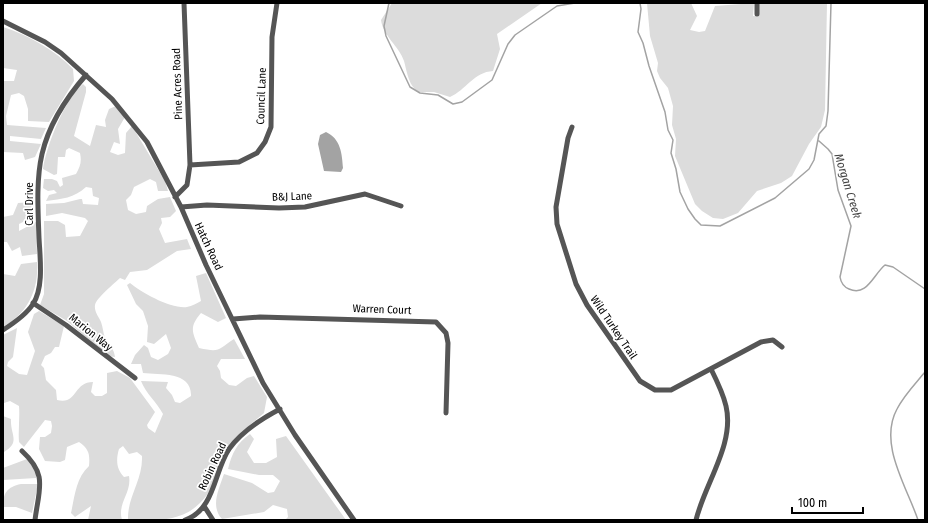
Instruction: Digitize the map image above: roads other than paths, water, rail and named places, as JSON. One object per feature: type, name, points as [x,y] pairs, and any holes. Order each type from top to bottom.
[{"type":"street","name":"Pine Acres Road","points":[[184,3],[190,165]]},
{"type":"street","name":"Council Lane","points":[[190,165],[239,162],[256,153],[265,142],[271,127],[272,37],[276,3]]},
{"type":"street","points":[[757,3],[757,14]]},
{"type":"street","name":"Hatch Road","points":[[3,21],[56,49],[112,99],[147,142],[180,207],[206,265],[263,383],[295,435],[354,520]]},
{"type":"street","name":"Carl Drive","points":[[33,303],[39,278],[39,191],[42,154],[51,126],[60,110],[86,75]]},
{"type":"street","name":"Wild Turkey Trail","points":[[572,127],[568,138],[556,200],[556,215],[576,284],[583,298],[635,375],[649,388],[660,391],[671,390],[761,342],[773,340],[782,347]]},
{"type":"street","points":[[174,197],[188,185],[190,165]]},
{"type":"street","name":"B&J Lane","points":[[180,207],[207,205],[279,208],[305,207],[319,206],[351,196],[365,194],[401,206]]},
{"type":"street","points":[[3,330],[14,323],[33,303]]},
{"type":"street","name":"Marion Way","points":[[33,303],[66,324],[135,378]]},
{"type":"street","name":"Warren Court","points":[[233,320],[260,317],[436,322],[446,333],[448,343],[446,413]]},
{"type":"street","points":[[696,520],[705,490],[725,445],[728,428],[726,405],[711,369]]},
{"type":"street","name":"Robin Road","points":[[185,520],[204,506],[229,450],[239,437],[250,428],[280,409]]},
{"type":"street","points":[[22,451],[33,461],[39,473],[40,487],[35,520]]},
{"type":"street","points":[[204,506],[213,520]]},
{"type":"waterway","name":"Morgan Creek","points":[[389,3],[384,26],[386,36],[410,87],[420,93],[438,95],[453,104],[462,102],[492,80],[508,44],[515,35],[557,6],[575,3]]},
{"type":"waterway","name":"Morgan Creek","points":[[640,3],[641,9],[638,32],[643,43],[649,66],[665,112],[668,130],[673,140],[671,153],[676,169],[680,192],[688,209],[701,225],[720,226],[775,198],[809,169],[814,160],[819,134],[826,126],[828,111],[831,3]]},
{"type":"waterway","name":"Morgan Creek","points":[[819,141],[832,154],[838,190],[851,226],[840,277],[843,284],[849,289],[855,291],[861,290],[869,284],[885,265],[893,267],[925,289]]},
{"type":"waterway","name":"Morgan Creek","points":[[918,520],[896,465],[892,451],[891,436],[892,422],[897,409],[925,372]]}]
